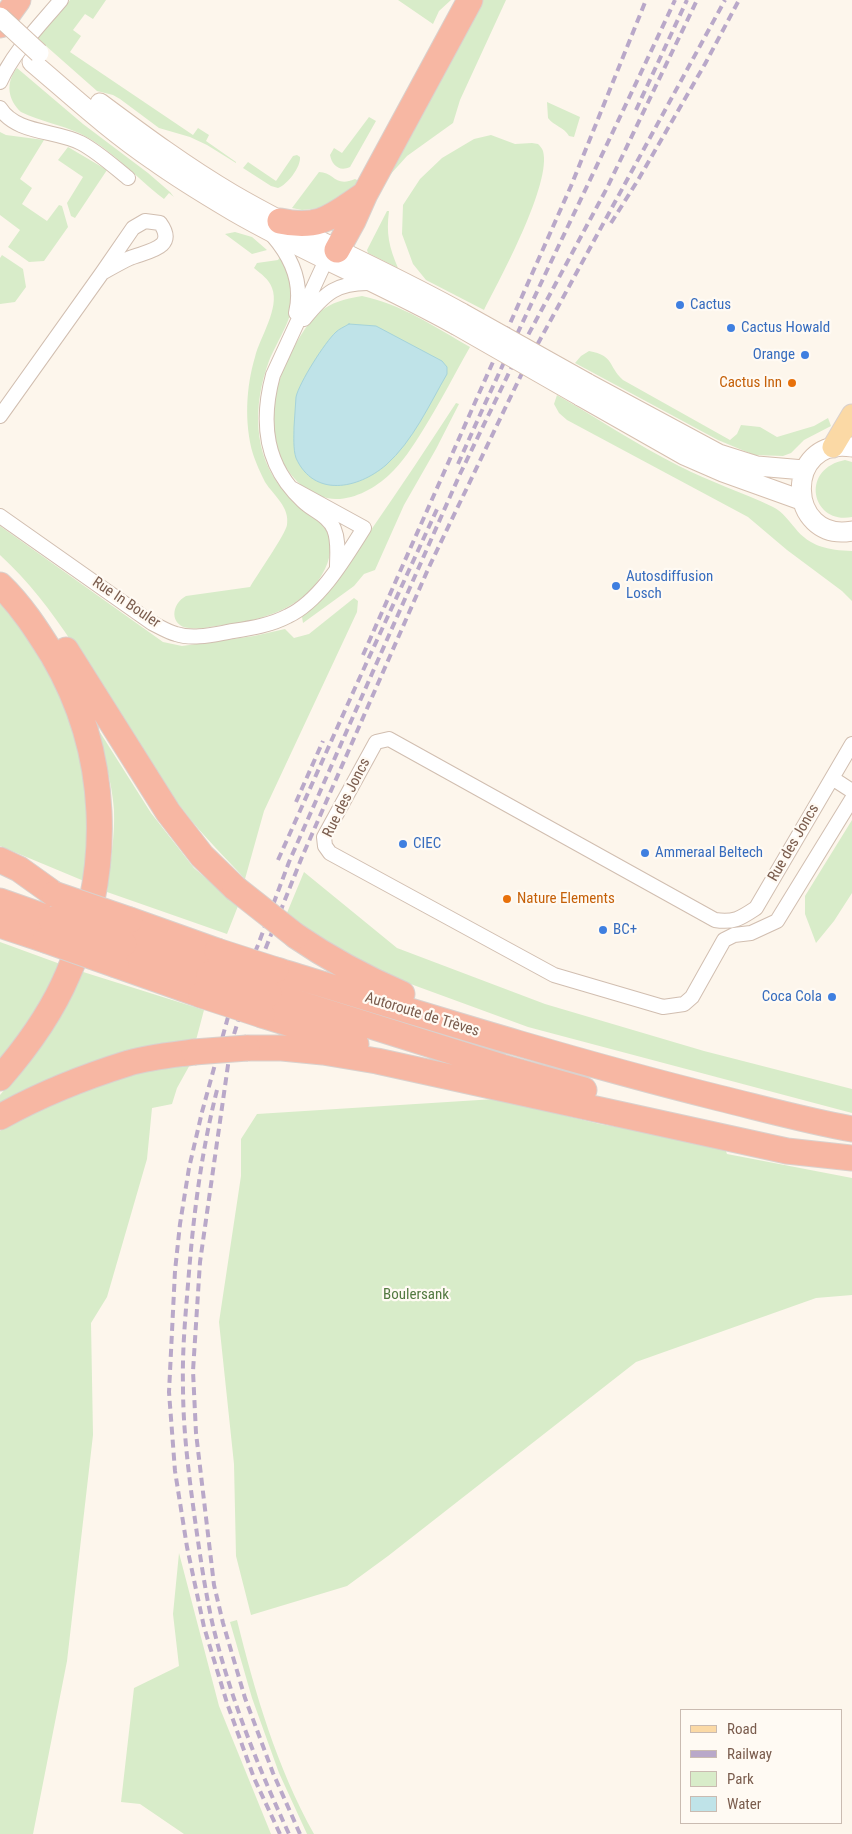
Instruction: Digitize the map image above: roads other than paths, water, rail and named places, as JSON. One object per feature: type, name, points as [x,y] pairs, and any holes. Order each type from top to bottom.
[{"type":"highway","points":[[0,25],[18,0]]},
{"type":"highway","points":[[332,255],[353,222],[364,194],[470,0]]},
{"type":"highway","points":[[274,225],[327,220],[364,194]]},
{"type":"highway","points":[[0,569],[26,594],[68,653],[168,812],[202,856],[235,888],[326,957],[361,976],[531,1048]]},
{"type":"highway","points":[[0,585],[34,625],[63,673],[81,715],[95,768],[100,812],[98,866],[81,942],[68,975],[53,1005],[0,1078]]},
{"type":"highway","points":[[0,860],[19,869],[54,894]]},
{"type":"highway","name":"Autoroute de Trèves","points":[[0,876],[54,894],[123,943],[217,950],[276,970],[531,1048],[675,1087],[818,1123],[852,1129]]},
{"type":"highway","points":[[0,901],[48,930]]},
{"type":"highway","points":[[0,925],[48,930],[123,943],[205,984],[492,1085]]},
{"type":"highway","name":"Autoroute de Trèves","points":[[265,1005],[731,1129],[852,1153]]},
{"type":"highway","points":[[0,1117],[51,1091],[130,1063],[194,1052],[248,1048],[282,1048],[323,1052],[492,1085],[787,1151],[852,1158]]},
{"type":"main road","points":[[0,17],[35,58]]},
{"type":"main road","points":[[0,32],[180,161],[231,193],[274,225],[332,255],[377,283],[459,319],[584,389],[719,454],[757,466],[804,470]]},
{"type":"main road","points":[[332,255],[410,284],[459,319]]},
{"type":"main road","points":[[584,389],[684,455],[723,472],[801,500]]},
{"type":"main road","points":[[852,415],[842,447],[821,452],[804,470],[801,500],[807,514],[817,524],[830,531],[845,533],[852,531]]},
{"type":"street","points":[[0,82],[9,66],[61,0]]},
{"type":"street","points":[[0,108],[10,119],[22,125],[81,143],[128,178]]},
{"type":"street","points":[[0,416],[133,228],[145,222],[160,222],[165,230],[166,239],[161,246],[130,258],[102,273]]},
{"type":"street","points":[[274,225],[297,278],[298,307],[290,337]]},
{"type":"street","points":[[332,255],[290,337],[273,375],[268,394],[266,417],[267,437],[272,455],[291,488],[304,502],[324,516],[333,527],[336,536],[337,568]]},
{"type":"street","points":[[290,337],[313,307],[331,290],[345,285],[377,283]]},
{"type":"street","name":"Rue In Bouler","points":[[0,516],[152,623],[175,634],[199,636],[258,627],[302,609],[314,598],[337,568],[364,528],[291,488]]},
{"type":"street","name":"Rue des Joncs","points":[[852,744],[756,908],[742,917],[728,922],[715,920],[389,739],[376,742],[324,836],[325,846],[330,853],[554,975],[663,1007],[684,1004],[692,997],[724,940],[734,935],[750,933],[778,921],[852,799]]},
{"type":"street","points":[[832,778],[852,791]]},
{"type":"street","points":[[756,908],[778,921]]},
{"type":"water","points":[[349,324],[376,326],[442,361],[447,367],[447,374],[420,422],[396,455],[386,465],[363,480],[337,486],[325,484],[314,479],[304,471],[296,458],[294,451],[294,427],[296,397],[302,382],[319,353],[336,332]]},
{"type":"railway","points":[[363,655],[571,186],[646,0]]},
{"type":"railway","points":[[458,464],[675,0]]},
{"type":"railway","points":[[636,110],[687,0]]},
{"type":"railway","points":[[280,1834],[254,1778],[227,1703],[204,1627],[187,1547],[175,1471],[169,1392],[175,1271],[189,1168],[228,1017],[258,945],[289,862],[460,474],[519,352],[607,188],[697,0]]},
{"type":"railway","points":[[300,1834],[273,1773],[245,1698],[223,1623],[214,1585],[196,1433],[193,1371],[200,1262],[231,1044],[243,1005],[302,857],[429,567],[523,371],[725,0]]},
{"type":"railway","points":[[611,223],[705,64],[739,0]]},
{"type":"railway","points":[[278,860],[438,507]]},
{"type":"railway","points":[[296,802],[323,741]]},
{"type":"railway","points":[[217,1090],[199,1180],[189,1272],[183,1372],[187,1453],[203,1573],[220,1653],[236,1705],[266,1783],[289,1834]]},
{"type":"place","name":"Cactus","points":[[680,305]]},
{"type":"place","name":"Cactus Howald","points":[[731,328]]},
{"type":"place","name":"Orange","points":[[805,355]]},
{"type":"place","name":"Cactus Inn","points":[[792,383]]},
{"type":"place","name":"Autosdiffusion Losch","points":[[616,586]]},
{"type":"place","name":"CIEC","points":[[403,844]]},
{"type":"place","name":"Ammeraal Beltech","points":[[645,853]]},
{"type":"place","name":"Nature Elements","points":[[507,899]]},
{"type":"place","name":"BC+","points":[[603,930]]},
{"type":"place","name":"Coca Cola","points":[[832,997]]},
{"type":"park label","name":"Boulersank","points":[[416,1295]]}]
